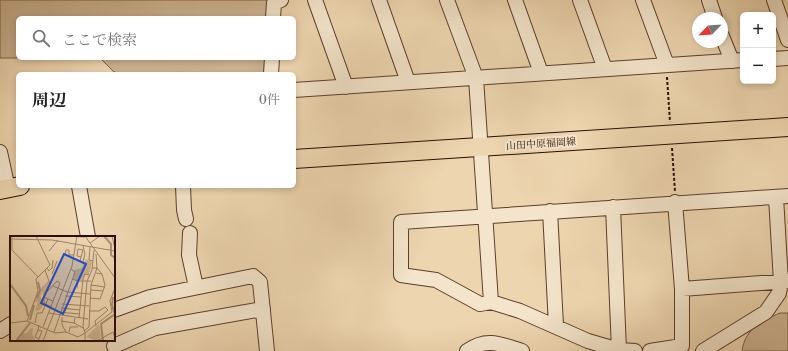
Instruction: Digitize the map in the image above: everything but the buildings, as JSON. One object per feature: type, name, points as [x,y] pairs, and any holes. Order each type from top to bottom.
[{"type":"main road","name":"山田中原福岡線","points":[[296,159],[788,127]]},
{"type":"street","points":[[315,0],[346,87]]},
{"type":"street","points":[[380,0],[408,82]]},
{"type":"street","points":[[447,0],[476,78],[491,302]]},
{"type":"street","points":[[515,0],[541,73]]},
{"type":"street","points":[[580,0],[605,69]]},
{"type":"street","points":[[643,0],[667,65]]},
{"type":"street","points":[[709,0],[713,12]]},
{"type":"street","points":[[774,0],[788,40]]},
{"type":"street","points":[[273,16],[276,1]]},
{"type":"street","points":[[296,90],[737,61],[728,46]]},
{"type":"street","points":[[776,59],[788,58]]},
{"type":"street","points":[[271,72],[272,60]]},
{"type":"street","points":[[0,152],[9,188]]},
{"type":"street","points":[[79,188],[88,236]]},
{"type":"street","points":[[183,188],[186,219]]},
{"type":"street","points":[[635,351],[619,350],[588,341],[520,311],[491,302],[480,304],[436,280],[401,275],[401,222],[675,202],[782,196],[785,282],[766,312],[703,351]]},
{"type":"street","points":[[650,351],[682,346],[682,288],[675,202]]},
{"type":"street","points":[[613,207],[619,350]]},
{"type":"street","points":[[550,211],[556,326]]},
{"type":"street","points":[[190,233],[189,255],[196,287]]},
{"type":"street","points":[[115,310],[150,296],[253,276],[260,282],[268,351]]},
{"type":"street","points":[[682,288],[785,282]]},
{"type":"street","points":[[114,346],[156,328],[263,309]]},
{"type":"street","points":[[467,351],[474,346],[486,342],[497,343],[522,351]]},
{"type":"shaded area","points":[[0,0],[268,0],[269,16],[16,16],[16,58],[0,58]]},
{"type":"shaded area","points":[[102,60],[268,60],[267,72],[114,72]]},
{"type":"shaded area","points":[[780,313],[788,313],[788,351],[742,351],[750,331],[766,319]]}]
